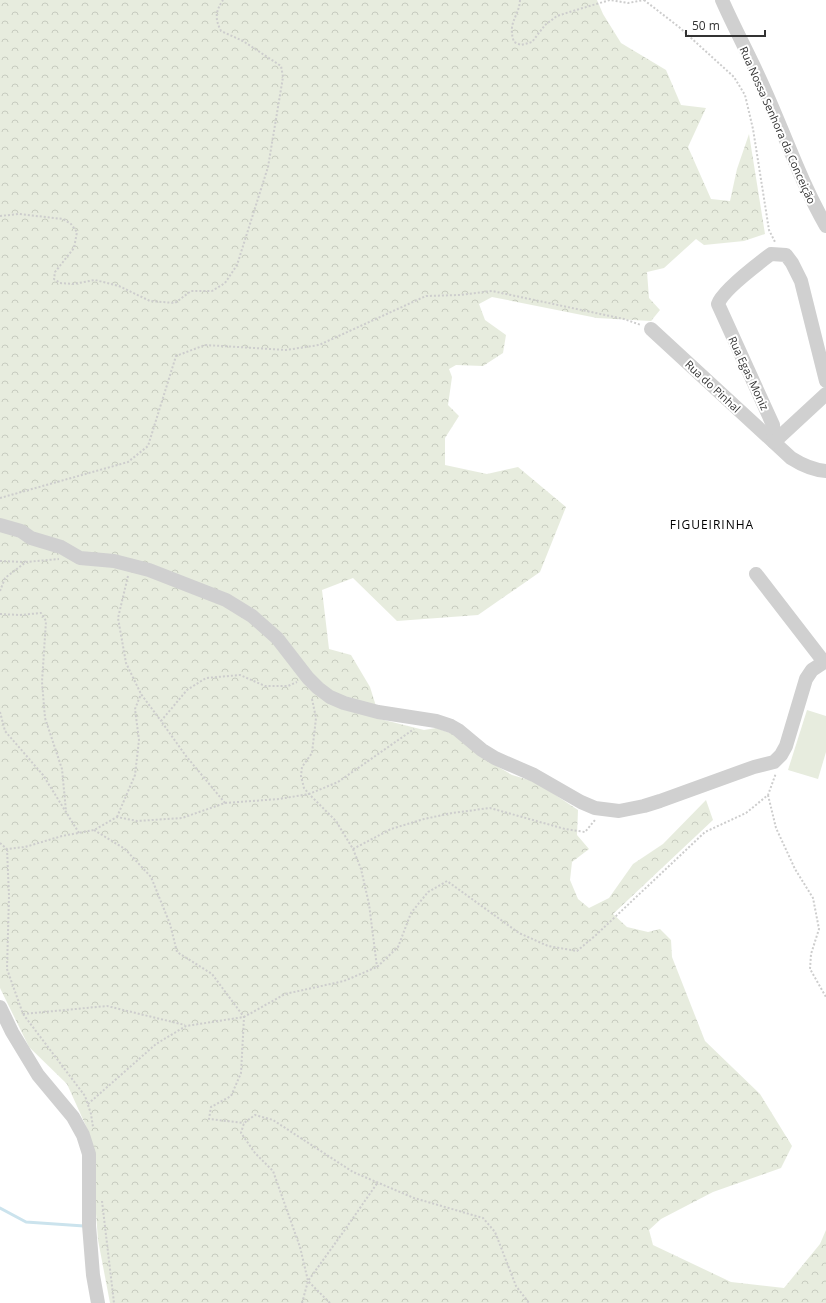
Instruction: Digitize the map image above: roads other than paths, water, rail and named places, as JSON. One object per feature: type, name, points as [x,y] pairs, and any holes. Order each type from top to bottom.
[{"type":"street","name":"Rua Nossa Senhora da Conceição","points":[[722,0],[761,81],[815,207],[826,226]]},
{"type":"street","name":"Rua Egas Moniz","points":[[774,442],[773,425],[718,306],[719,301],[724,294],[751,269],[771,254],[786,255],[801,281],[826,381]]},
{"type":"street","name":"Rua do Pinhal","points":[[651,329],[800,464],[809,468],[826,471]]},
{"type":"street","points":[[774,442],[826,394]]},
{"type":"street","points":[[0,525],[21,532],[31,538],[61,547],[80,558],[114,561],[149,570],[226,600],[252,616],[277,638],[310,681],[330,697],[360,708],[394,715],[428,719],[451,726],[495,758],[534,775],[588,805],[603,810],[619,811],[644,806],[754,766],[774,762],[781,755],[786,746],[806,678],[812,670],[825,661],[756,574]]},
{"type":"street","points":[[0,1007],[12,1032],[38,1075],[73,1117],[83,1136],[89,1154],[90,1224],[93,1275],[98,1303]]},
{"type":"waterway","points":[[0,1208],[26,1222],[84,1226]]},
{"type":"district","name":"FIGUEIRINHA","points":[[712,524]]}]
